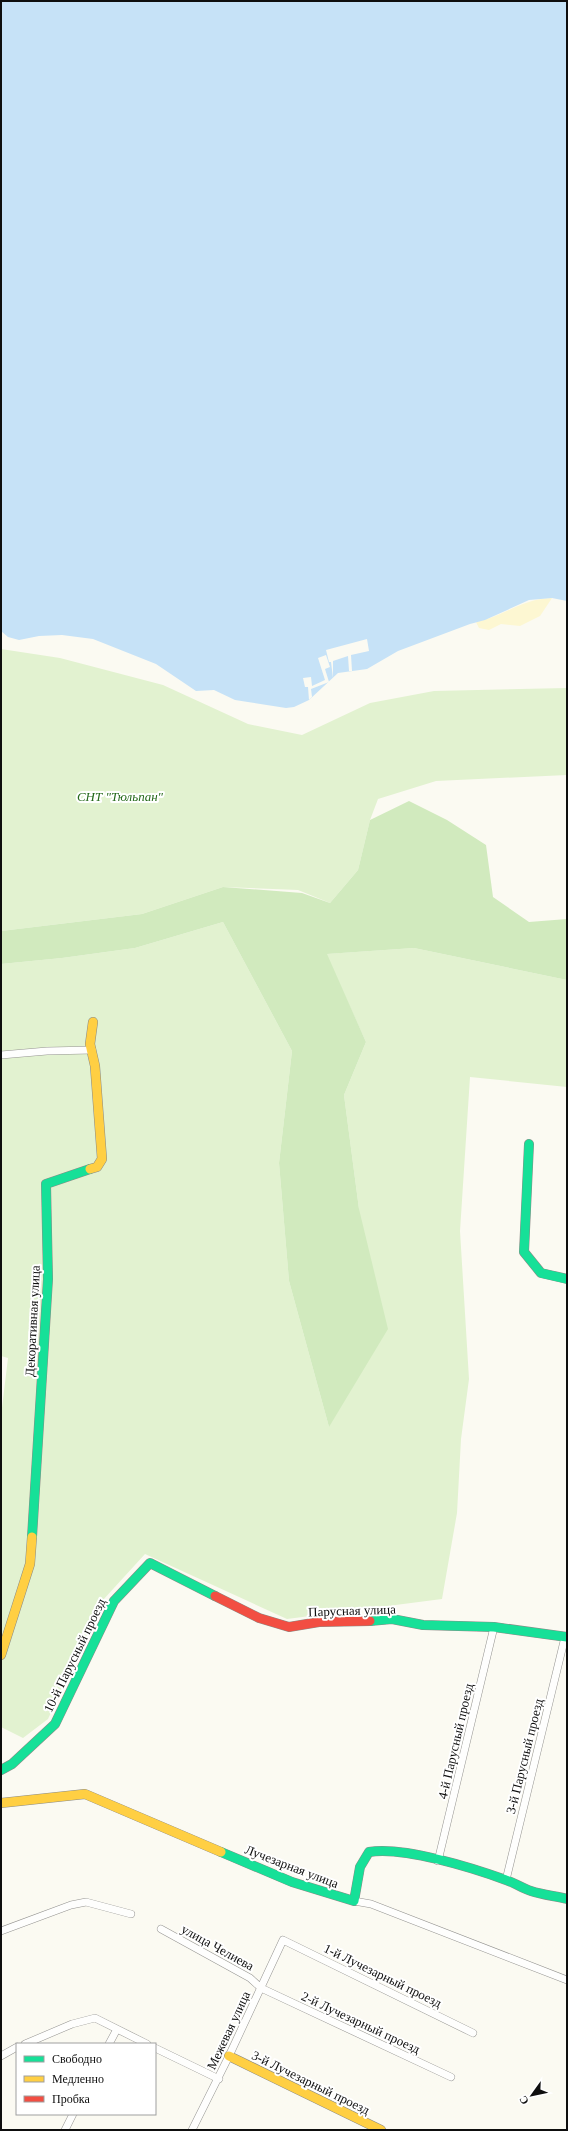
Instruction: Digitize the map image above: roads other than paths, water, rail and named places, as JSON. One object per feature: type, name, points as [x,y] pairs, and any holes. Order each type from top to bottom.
[{"type":"street","name":"Декоративная улица","points":[[1,1654],[30,1564],[48,1279],[46,1184],[97,1167],[102,1159],[95,1066],[92,1050],[93,1022]]},
{"type":"street","points":[[1,1055],[47,1051],[92,1050]]},
{"type":"street","points":[[529,1144],[524,1252],[541,1273],[567,1279]]},
{"type":"street","name":"Парусная улица","points":[[150,1563],[259,1618],[289,1627],[319,1622],[357,1623],[392,1619],[423,1625],[494,1627],[566,1637]]},
{"type":"street","name":"10-й Парусный проезд","points":[[1,1770],[12,1764],[55,1724],[114,1601],[150,1563]]},
{"type":"street","name":"4-й Парусный проезд","points":[[438,1861],[494,1627]]},
{"type":"street","name":"3-й Парусный проезд","points":[[506,1880],[566,1637]]},
{"type":"street","name":"Лучезарная улица","points":[[1,1803],[22,1804],[68,1794],[85,1794],[292,1882],[354,1901],[360,1872],[367,1853],[374,1850],[438,1861],[506,1880],[532,1892],[567,1899]]},
{"type":"street","points":[[354,1901],[371,1904],[567,1980]]},
{"type":"street","points":[[1,1931],[72,1905],[86,1902],[131,1914]]},
{"type":"street","name":"улица Челиева","points":[[161,1929],[250,1978],[261,1988]]},
{"type":"street","name":"Межевая улица","points":[[192,2130],[219,2079],[283,1940]]},
{"type":"street","name":"1-й Лучезарный проезд","points":[[283,1940],[473,2032]]},
{"type":"street","name":"2-й Лучезарный проезд","points":[[261,1988],[451,2077]]},
{"type":"street","points":[[27,2043],[72,2024],[95,2018],[145,2043]]},
{"type":"street","points":[[110,2043],[117,2029]]},
{"type":"street","points":[[1,2056],[16,2048]]},
{"type":"street","points":[[156,2048],[219,2079]]},
{"type":"street","name":"3-й Лучезарный проезд","points":[[230,2056],[381,2130]]},
{"type":"street","points":[[65,2130],[72,2115]]},
{"type":"water","points":[[1,1],[567,1],[567,601],[552,598],[529,600],[485,620],[470,624],[398,651],[367,669],[338,673],[309,700],[294,707],[286,708],[235,700],[214,690],[196,691],[156,664],[93,639],[62,635],[39,636],[19,640],[8,637],[1,631]]},
{"type":"park label","name":"СНТ \"Тюльпан\"","points":[[120,796]]}]
